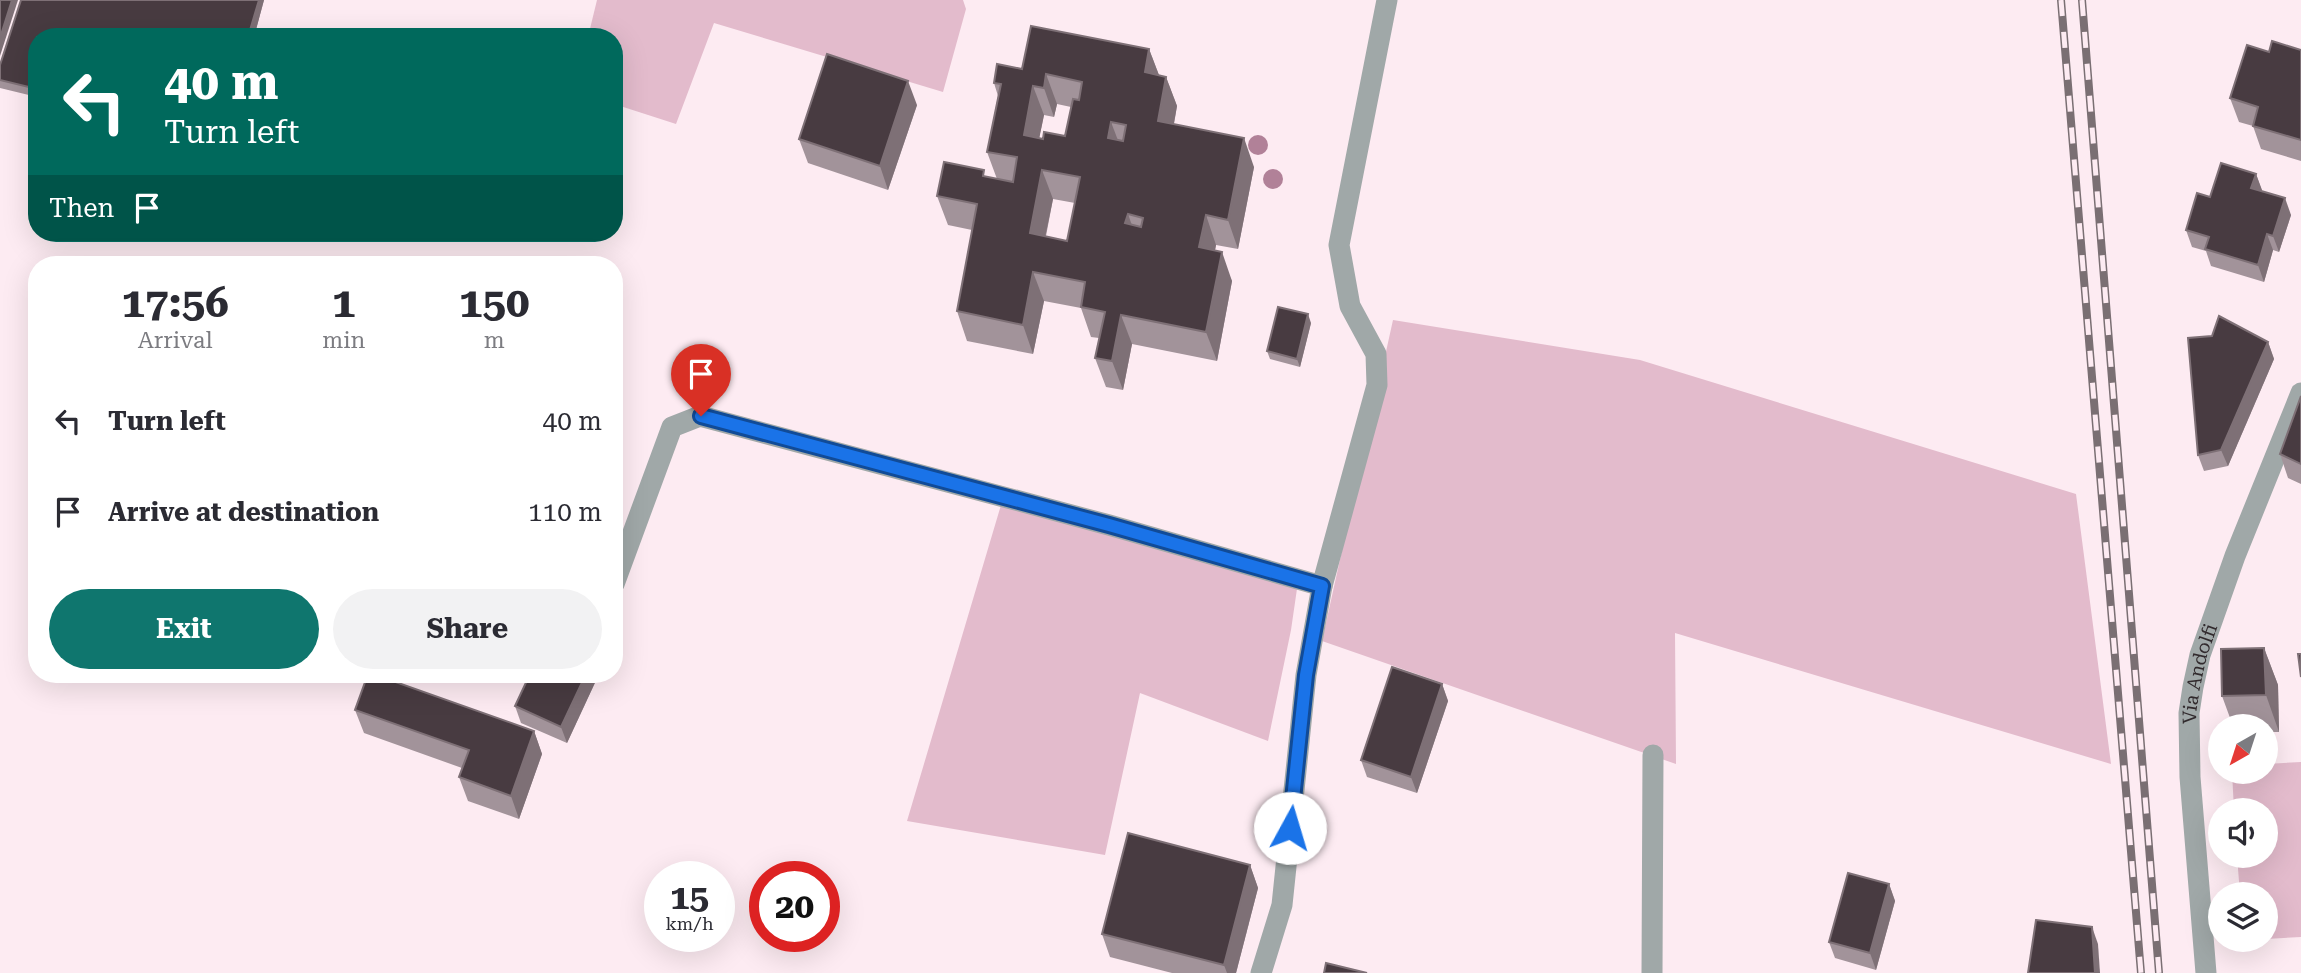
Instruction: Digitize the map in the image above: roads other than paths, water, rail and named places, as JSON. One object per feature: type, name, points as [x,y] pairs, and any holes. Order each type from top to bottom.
[{"type":"street","points":[[1261,973],[1282,905],[1306,675],[1322,586],[1377,385],[1376,354],[1350,306],[1339,245],[1387,0]]},
{"type":"street","name":"Via Andolfi","points":[[2206,973],[2190,777],[2189,713],[2193,687],[2200,655],[2235,556],[2301,393]]},
{"type":"street","points":[[623,560],[672,427],[701,416],[1109,525],[1322,586]]},
{"type":"street","points":[[1652,973],[1653,755]]},
{"type":"railway","points":[[2061,0],[2141,973]]},
{"type":"railway","points":[[2082,0],[2159,973]]}]
